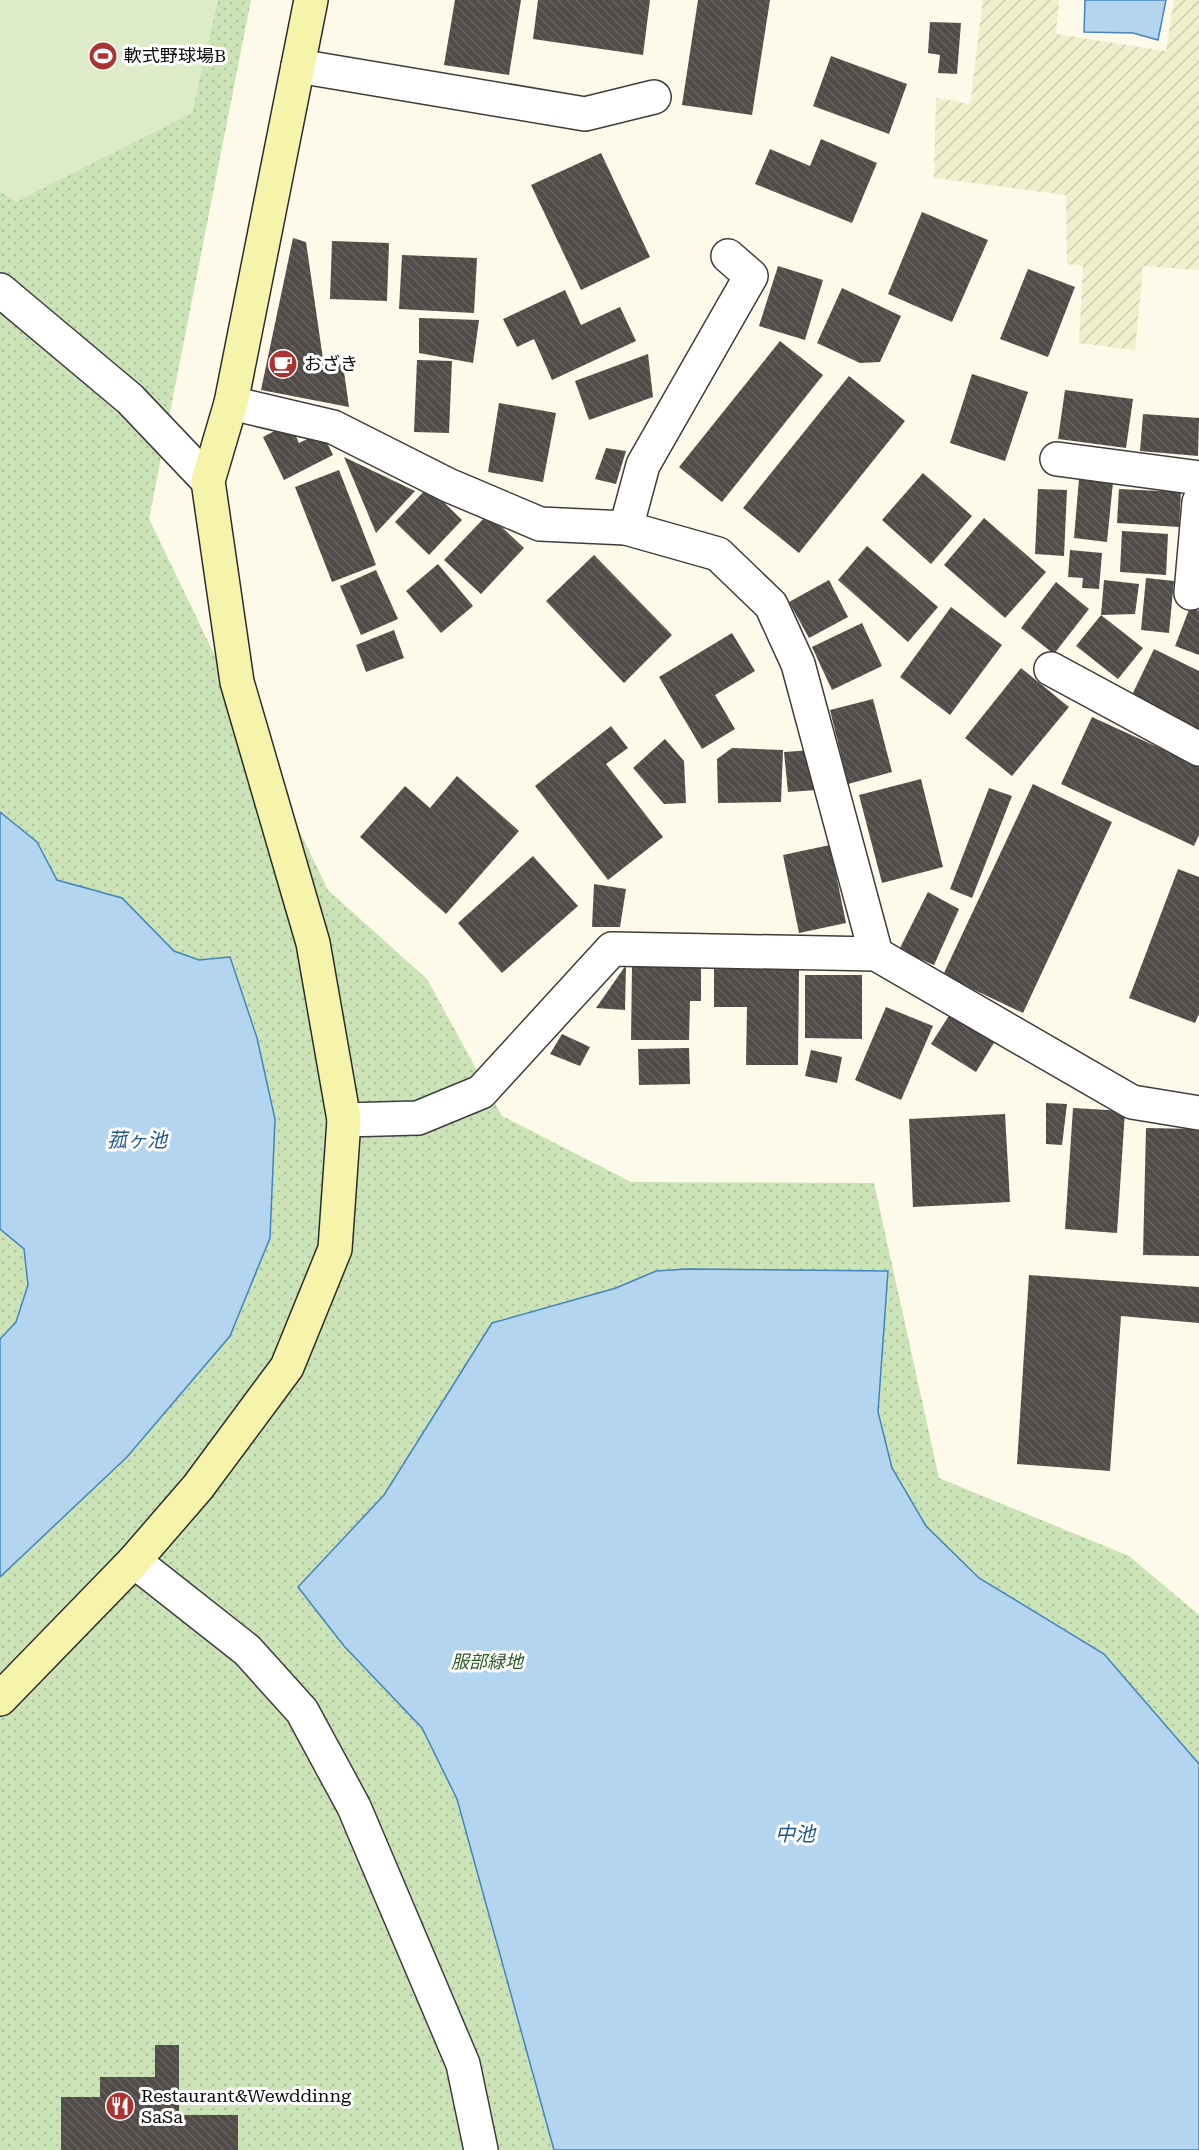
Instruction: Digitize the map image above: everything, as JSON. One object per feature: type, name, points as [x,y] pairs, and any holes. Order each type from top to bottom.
[{"type":"street","points":[[0,1699],[134,1561],[198,1487],[287,1367],[335,1249],[344,1120],[313,943],[237,682],[208,481],[231,403],[311,0]]},
{"type":"street","points":[[298,66],[585,114],[654,97]]},
{"type":"street","points":[[626,528],[643,465],[751,276],[728,256]]},
{"type":"street","points":[[0,290],[130,399],[208,481]]},
{"type":"street","points":[[0,315],[116,413],[208,481]]},
{"type":"street","points":[[231,403],[333,427],[448,485],[540,524],[626,528],[718,554],[771,605],[798,664],[876,954]]},
{"type":"street","points":[[1057,459],[1199,478]]},
{"type":"street","points":[[1191,593],[1199,502]]},
{"type":"street","points":[[1051,669],[1199,749]]},
{"type":"street","points":[[344,1120],[418,1118],[481,1092],[612,949],[876,954],[1132,1102],[1199,1113]]},
{"type":"street","points":[[134,1561],[247,1650],[302,1712],[354,1807],[463,2064],[482,2150]]},
{"type":"green space","name":"服部緑地","points":[[0,0],[251,0],[149,519],[328,890],[427,979],[502,1116],[631,1182],[874,1183],[939,1478],[1129,1556],[1199,1615],[1199,2150],[0,2150]]},
{"type":"green space","name":"軟式野球場B","points":[[0,0],[218,0],[192,113],[16,202],[0,191]]},
{"type":"green space","points":[[983,0],[1059,0],[1056,34],[1166,51],[1174,0],[1199,0],[1199,270],[1143,266],[1135,350],[1079,343],[1083,266],[1067,264],[1066,195],[934,178],[936,98],[970,104]]},
{"type":"water","points":[[1085,0],[1166,0],[1158,40],[1133,33],[1084,32]]},
{"type":"water","name":"菰ヶ池","points":[[0,812],[37,842],[57,880],[122,898],[174,951],[199,960],[230,957],[257,1038],[275,1119],[270,1238],[230,1336],[127,1457],[0,1577],[0,1339],[16,1322],[28,1285],[24,1249],[0,1229]]},
{"type":"water","name":"中池","points":[[687,1269],[888,1271],[878,1412],[892,1468],[926,1526],[979,1578],[1104,1654],[1199,1764],[1199,2150],[554,2150],[457,1799],[422,1728],[344,1646],[298,1587],[384,1495],[492,1323],[616,1288],[656,1271]]},
{"type":"building","points":[[455,0],[521,0],[509,75],[444,65]]},
{"type":"building","points":[[538,0],[650,0],[643,55],[533,39]]},
{"type":"building","points":[[698,0],[770,0],[752,115],[682,105]]},
{"type":"building","points":[[930,22],[961,23],[957,74],[938,73],[940,55],[928,53]]},
{"type":"building","points":[[831,56],[907,84],[889,134],[813,106]]},
{"type":"building","points":[[821,139],[877,163],[852,223],[755,184],[770,149],[810,166]]},
{"type":"building","points":[[601,153],[650,257],[581,290],[531,185]]},
{"type":"building","points":[[922,212],[988,240],[952,322],[888,294]]},
{"type":"building","points":[[293,238],[306,242],[323,359],[343,365],[349,407],[261,390]]},
{"type":"building","points":[[332,241],[389,243],[387,301],[330,299]]},
{"type":"building","points":[[402,255],[477,258],[474,313],[399,309]]},
{"type":"building","points":[[778,266],[823,280],[805,340],[759,326]]},
{"type":"building","points":[[1028,269],[1075,287],[1048,357],[1000,339]]},
{"type":"building","points":[[842,288],[901,316],[880,362],[860,363],[817,343]]},
{"type":"building","points":[[565,290],[581,325],[620,307],[636,341],[552,380],[534,339],[517,347],[503,319]]},
{"type":"building","points":[[419,318],[479,320],[473,363],[419,353]]},
{"type":"building","points":[[780,341],[823,375],[722,502],[679,467]]},
{"type":"building","points":[[648,354],[653,397],[589,420],[575,381]]},
{"type":"building","points":[[417,360],[452,361],[449,433],[414,432]]},
{"type":"building","points":[[972,374],[1028,392],[1005,461],[950,443]]},
{"type":"building","points":[[849,376],[905,421],[799,553],[743,508]]},
{"type":"building","points":[[1065,390],[1133,399],[1126,448],[1058,439]]},
{"type":"building","points":[[499,403],[556,413],[543,482],[488,472]]},
{"type":"building","points":[[1143,414],[1199,418],[1198,456],[1140,451]]},
{"type":"building","points":[[290,423],[299,443],[322,432],[333,455],[284,480],[263,437]]},
{"type":"building","points":[[606,448],[626,451],[616,484],[595,479]]},
{"type":"building","points":[[344,457],[415,491],[376,533]]},
{"type":"building","points":[[339,470],[376,565],[332,582],[295,487]]},
{"type":"building","points":[[923,473],[972,516],[931,564],[882,520]]},
{"type":"building","points":[[1079,479],[1113,482],[1107,542],[1074,538]]},
{"type":"building","points":[[428,487],[462,520],[429,555],[395,522]]},
{"type":"building","points":[[1038,489],[1067,490],[1064,556],[1035,554]]},
{"type":"building","points":[[1119,489],[1181,492],[1179,527],[1117,523]]},
{"type":"building","points":[[488,514],[524,548],[481,594],[444,560]]},
{"type":"building","points":[[984,518],[1046,572],[1005,618],[944,565]]},
{"type":"building","points":[[1122,531],[1168,534],[1166,575],[1120,572]]},
{"type":"building","points":[[867,546],[938,607],[908,642],[838,580]]},
{"type":"building","points":[[1070,550],[1102,553],[1099,589],[1082,588],[1083,578],[1068,577]]},
{"type":"building","points":[[594,555],[672,635],[624,683],[546,601]]},
{"type":"building","points":[[438,564],[473,606],[441,633],[406,591]]},
{"type":"building","points":[[376,570],[398,619],[361,635],[340,586]]},
{"type":"building","points":[[1146,578],[1174,581],[1169,633],[1141,630]]},
{"type":"building","points":[[829,580],[848,617],[809,638],[789,602]]},
{"type":"building","points":[[1104,580],[1139,584],[1135,614],[1101,615]]},
{"type":"building","points":[[1056,582],[1089,609],[1054,654],[1021,628]]},
{"type":"building","points":[[951,607],[1002,645],[950,715],[900,677]]},
{"type":"building","points":[[1190,607],[1199,611],[1199,655],[1175,646]]},
{"type":"building","points":[[1101,615],[1143,648],[1118,679],[1076,646]]},
{"type":"building","points":[[862,623],[882,666],[832,690],[812,647]]},
{"type":"building","points":[[394,630],[404,658],[366,672],[356,645]]},
{"type":"building","points":[[732,633],[755,671],[715,695],[735,729],[702,749],[659,677]]},
{"type":"building","points":[[1154,649],[1199,671],[1199,729],[1131,697]]},
{"type":"building","points":[[1021,668],[1069,707],[1012,776],[965,738]]},
{"type":"building","points":[[873,699],[892,772],[848,784],[830,710]]},
{"type":"building","points":[[1092,717],[1199,766],[1199,835],[1194,846],[1061,784]]},
{"type":"building","points":[[611,726],[628,748],[606,764],[663,837],[608,880],[535,786]]},
{"type":"building","points":[[665,739],[684,761],[686,803],[664,804],[633,768]]},
{"type":"building","points":[[732,748],[783,750],[781,802],[718,803],[717,759]]},
{"type":"building","points":[[813,750],[817,790],[788,792],[784,752]]},
{"type":"building","points":[[457,776],[519,831],[446,914],[360,837],[405,786],[430,808]]},
{"type":"building","points":[[921,779],[943,867],[882,883],[859,795]]},
{"type":"building","points":[[1033,784],[1112,822],[1023,1013],[943,975]]},
{"type":"building","points":[[989,788],[1012,796],[972,898],[950,889]]},
{"type":"building","points":[[830,845],[846,923],[799,933],[783,855]]},
{"type":"building","points":[[533,856],[578,906],[502,973],[458,923]]},
{"type":"building","points":[[1178,869],[1199,877],[1199,1014],[1195,1023],[1129,998]]},
{"type":"building","points":[[594,884],[626,889],[620,927],[592,927]]},
{"type":"building","points":[[928,892],[959,909],[934,965],[899,950]]},
{"type":"building","points":[[626,965],[625,1010],[596,1008]]},
{"type":"building","points":[[632,967],[701,967],[701,1001],[690,1001],[689,1040],[631,1040]]},
{"type":"building","points":[[714,968],[799,969],[798,1065],[746,1065],[747,1007],[714,1007]]},
{"type":"building","points":[[805,975],[862,975],[862,1039],[805,1038]]},
{"type":"building","points":[[886,1007],[933,1026],[901,1100],[855,1080]]},
{"type":"building","points":[[950,1014],[995,1041],[976,1072],[931,1044]]},
{"type":"building","points":[[562,1034],[590,1047],[580,1066],[550,1054]]},
{"type":"building","points":[[689,1048],[690,1084],[639,1085],[638,1049]]},
{"type":"building","points":[[811,1050],[842,1057],[837,1083],[805,1076]]},
{"type":"building","points":[[1046,1103],[1067,1104],[1062,1145],[1046,1144]]},
{"type":"building","points":[[1073,1108],[1125,1111],[1117,1233],[1065,1229]]},
{"type":"building","points":[[1005,1114],[1010,1202],[913,1207],[909,1119]]},
{"type":"building","points":[[1146,1128],[1199,1129],[1199,1256],[1143,1255]]},
{"type":"building","points":[[1029,1275],[1199,1287],[1199,1323],[1121,1316],[1110,1471],[1017,1464]]},
{"type":"building","name":"Restaurant&Wewddinng SaSa","points":[[155,2045],[179,2045],[179,2115],[238,2115],[238,2150],[61,2150],[61,2097],[100,2097],[100,2077],[155,2077]]},
{"type":"place","name":"軟式野球場B","points":[[103,56]]},
{"type":"place","name":"おざき","points":[[283,364]]},
{"type":"place","name":"Restaurant&Wewddinng SaSa","points":[[120,2106]]}]
